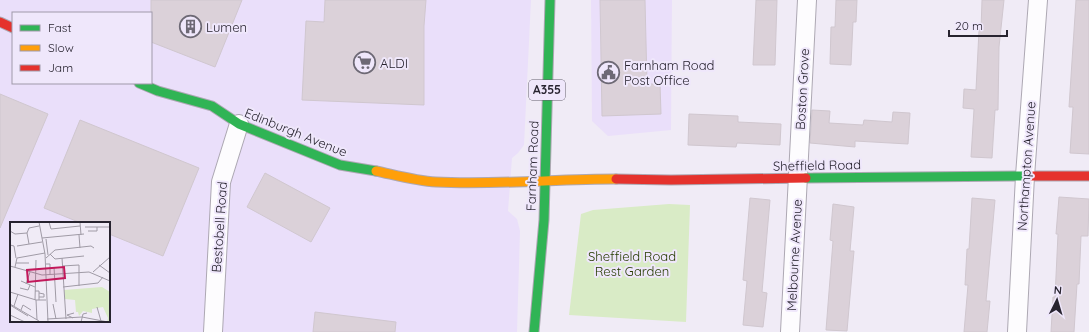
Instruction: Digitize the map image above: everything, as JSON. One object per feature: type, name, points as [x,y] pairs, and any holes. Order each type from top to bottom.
[{"type":"street","name":"Farnham Road","points":[[534,332],[543,230],[550,0]]},
{"type":"street","name":"Boston Grove","points":[[797,178],[807,0]]},
{"type":"street","name":"Northampton Avenue","points":[[1017,332],[1025,176],[1038,0]]},
{"type":"street","points":[[0,22],[12,28]]},
{"type":"street","name":"Edinburgh Avenue","points":[[141,84],[158,91],[212,106],[238,124],[340,166],[434,182],[496,183],[545,180]]},
{"type":"street","name":"Bestobell Road","points":[[213,332],[221,182],[238,124]]},
{"type":"street","name":"Sheffield Road","points":[[545,180],[1089,176]]},
{"type":"street","name":"Melbourne Avenue","points":[[790,332],[797,178]]},
{"type":"shaded area","points":[[0,0],[531,0],[524,145],[512,158],[508,211],[517,219],[520,231],[517,332],[0,332]]},
{"type":"shaded area","points":[[591,0],[672,0],[671,130],[608,136],[592,121]]},
{"type":"green space","name":"Sheffield Road Rest Garden","points":[[669,204],[690,205],[686,322],[569,315],[581,214],[593,210]]},
{"type":"building","name":"Lumen","points":[[151,0],[242,0],[215,67],[152,42]]},
{"type":"building","name":"ALDI","points":[[325,0],[426,0],[424,26],[424,105],[302,100],[306,21],[324,22]]},
{"type":"building","points":[[600,0],[645,0],[647,84],[660,84],[661,114],[602,116]]},
{"type":"building","points":[[756,0],[777,0],[775,65],[753,65]]},
{"type":"building","points":[[836,0],[857,0],[856,22],[853,22],[851,65],[830,64],[831,27],[835,27]]},
{"type":"building","points":[[982,0],[1004,0],[999,47],[998,110],[995,110],[992,158],[971,157],[974,109],[963,108],[964,89],[976,90]]},
{"type":"building","points":[[1076,0],[1089,0],[1089,154],[1070,153],[1073,107],[1069,107]]},
{"type":"building","points":[[0,94],[48,114],[0,228]]},
{"type":"building","points":[[812,110],[830,111],[829,123],[863,125],[864,120],[892,122],[893,112],[910,113],[908,144],[855,141],[855,147],[810,143]]},
{"type":"building","points":[[689,114],[738,116],[738,122],[781,124],[780,145],[737,143],[736,147],[688,145]]},
{"type":"building","points":[[80,120],[199,168],[163,256],[110,234],[110,222],[79,222],[44,208]]},
{"type":"building","points":[[265,173],[330,208],[311,242],[247,207]]},
{"type":"building","points":[[1059,197],[1089,199],[1088,236],[1081,236],[1079,284],[1077,284],[1074,332],[1051,332],[1053,297],[1055,297],[1058,234],[1056,234]]},
{"type":"building","points":[[750,198],[770,200],[762,292],[767,293],[763,327],[743,325],[747,281],[743,280]]},
{"type":"building","points":[[972,198],[995,200],[986,301],[990,301],[987,332],[964,332],[968,285],[965,285],[967,249],[969,249]]},
{"type":"building","points":[[833,204],[854,207],[850,251],[854,251],[847,331],[826,330],[833,241],[830,240]]},
{"type":"building","points":[[315,312],[396,322],[395,332],[313,332]]},
{"type":"traffic: fast","points":[[534,332],[544,220],[550,0]]},
{"type":"traffic: fast","points":[[141,84],[158,91],[212,106],[239,124],[340,165],[376,171]]},
{"type":"traffic: fast","points":[[806,178],[1027,176]]},
{"type":"traffic: slow","points":[[376,171],[413,179],[458,183],[616,179]]},
{"type":"traffic: jam","points":[[0,22],[12,28]]},
{"type":"traffic: jam","points":[[1027,176],[1089,176]]},
{"type":"traffic: jam","points":[[616,179],[671,180],[806,178]]},
{"type":"place","name":"Lumen","points":[[191,27]]},
{"type":"place","name":"ALDI","points":[[364,63]]},
{"type":"place","name":"Farnham Road Post Office","points":[[609,72]]}]
